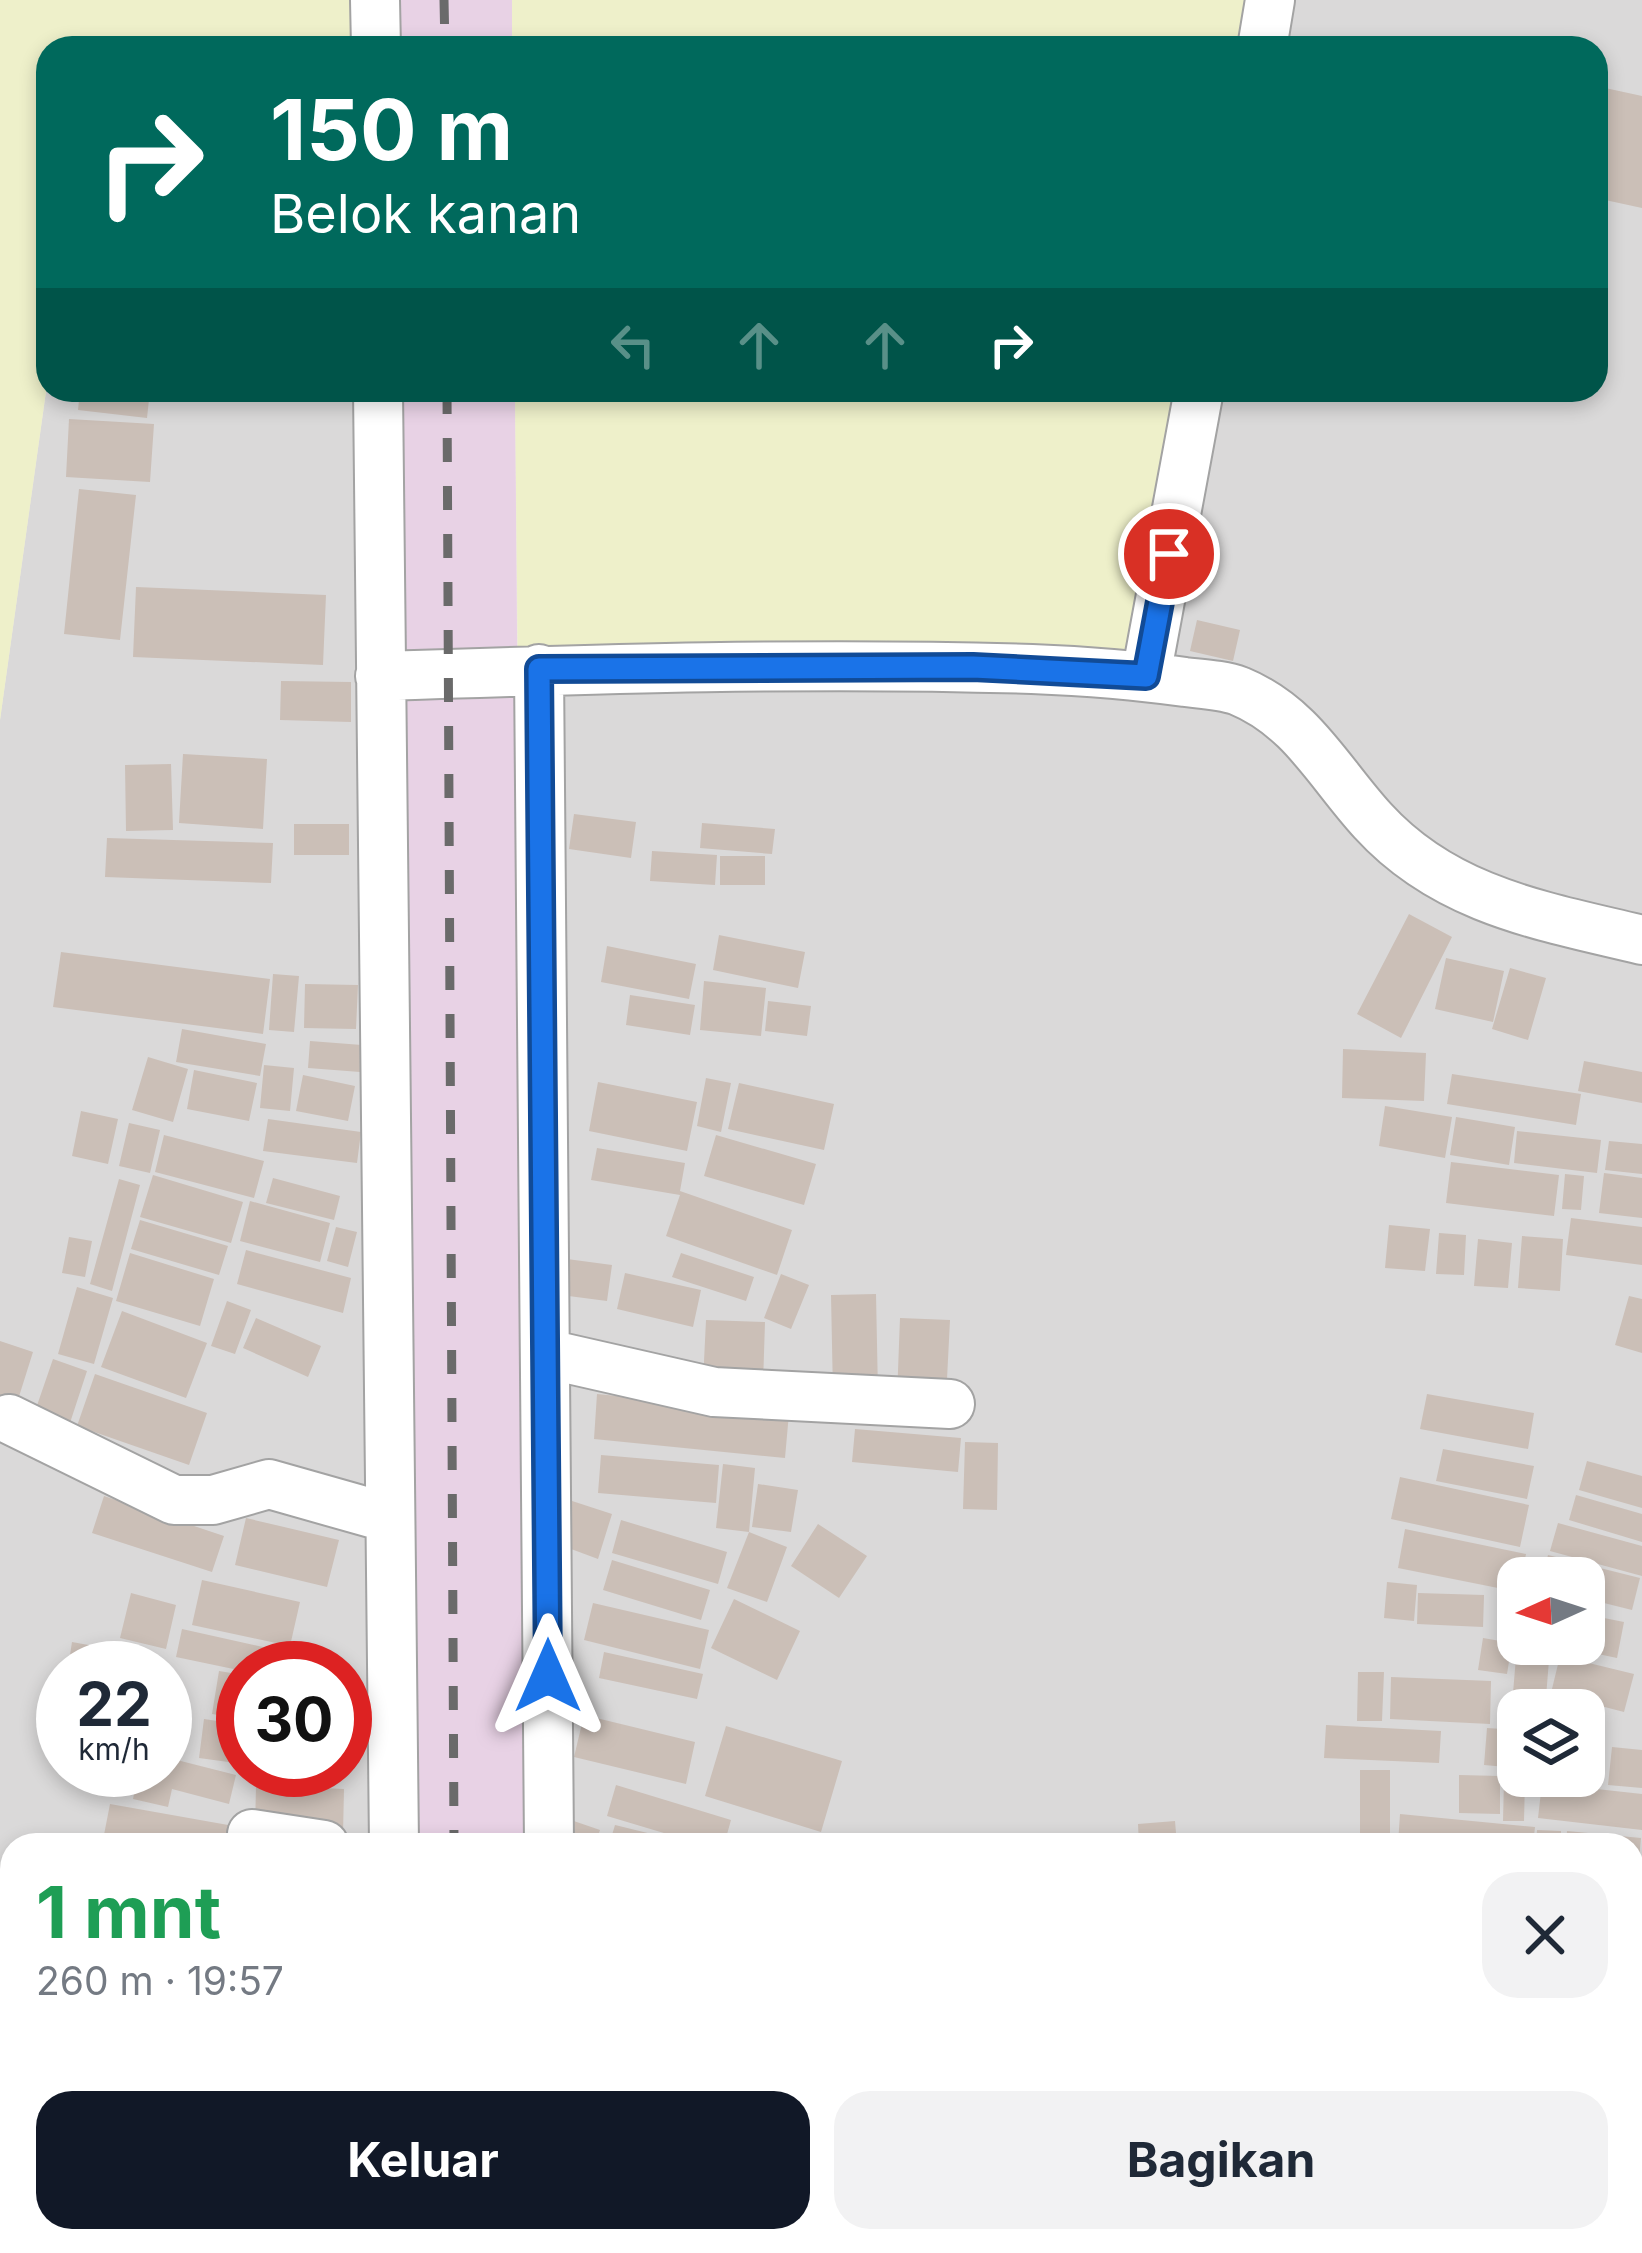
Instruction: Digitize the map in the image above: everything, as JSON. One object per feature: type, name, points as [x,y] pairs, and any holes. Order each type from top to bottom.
[{"type":"street","points":[[375,0],[376,36]]},
{"type":"street","points":[[1264,36],[1270,0]]},
{"type":"street","points":[[378,402],[394,1833]]},
{"type":"street","points":[[1146,676],[1197,402]]},
{"type":"street","points":[[380,676],[539,669],[973,667],[1146,676],[1233,689],[1273,707],[1301,730],[1376,824],[1466,892],[1642,940]]},
{"type":"street","points":[[539,669],[549,1833]]},
{"type":"street","points":[[547,1354],[714,1392],[950,1404]]},
{"type":"street","points":[[9,1419],[174,1501],[213,1500],[269,1484],[389,1519]]},
{"type":"shaded area","points":[[385,0],[512,0],[512,36],[386,36]]},
{"type":"shaded area","points":[[1245,0],[1642,0],[1642,1833],[527,1833],[518,674],[1150,402],[1608,402],[1608,36],[1239,36]]},
{"type":"shaded area","points":[[45,402],[390,402],[405,1833],[0,1833],[0,720]]},
{"type":"shaded area","points":[[389,402],[515,402],[527,1833],[398,1833]]},
{"type":"green space","points":[[0,0],[385,0],[386,36],[36,36],[36,402],[45,402],[0,720]]},
{"type":"green space","points":[[512,0],[1245,0],[1239,36],[512,36]]},
{"type":"green space","points":[[515,402],[1176,402],[1127,681],[518,674]]},
{"type":"building","points":[[1608,89],[1642,96],[1642,208],[1608,201]]},
{"type":"building","points":[[79,402],[149,402],[147,418],[78,410]]},
{"type":"building","points":[[69,419],[154,424],[150,482],[66,477]]},
{"type":"building","points":[[79,489],[136,495],[120,640],[64,634]]},
{"type":"building","points":[[136,587],[326,595],[323,665],[133,657]]},
{"type":"building","points":[[1197,620],[1240,630],[1233,661],[1190,651]]},
{"type":"building","points":[[281,681],[351,682],[351,722],[280,720]]},
{"type":"building","points":[[183,754],[267,759],[263,829],[179,823]]},
{"type":"building","points":[[171,764],[173,830],[126,831],[125,765]]},
{"type":"building","points":[[574,814],[636,822],[631,858],[569,849]]},
{"type":"building","points":[[702,823],[775,829],[772,854],[700,848]]},
{"type":"building","points":[[294,824],[349,824],[349,855],[294,855]]},
{"type":"building","points":[[107,838],[273,843],[271,883],[105,877]]},
{"type":"building","points":[[652,851],[717,855],[715,885],[650,881]]},
{"type":"building","points":[[720,856],[765,856],[765,885],[720,885]]},
{"type":"building","points":[[1409,914],[1452,937],[1401,1038],[1357,1014]]},
{"type":"building","points":[[719,935],[805,952],[798,988],[713,970]]},
{"type":"building","points":[[607,946],[696,964],[689,999],[601,982]]},
{"type":"building","points":[[61,952],[270,979],[263,1034],[53,1007]]},
{"type":"building","points":[[1446,958],[1504,971],[1493,1022],[1435,1009]]},
{"type":"building","points":[[1510,968],[1546,978],[1528,1040],[1492,1029]]},
{"type":"building","points":[[273,974],[299,976],[294,1032],[269,1030]]},
{"type":"building","points":[[704,981],[766,988],[761,1036],[700,1030]]},
{"type":"building","points":[[305,984],[358,985],[356,1029],[304,1028]]},
{"type":"building","points":[[630,995],[695,1005],[690,1035],[626,1025]]},
{"type":"building","points":[[768,1001],[811,1006],[807,1036],[765,1031]]},
{"type":"building","points":[[182,1029],[266,1044],[260,1076],[176,1062]]},
{"type":"building","points":[[310,1041],[362,1045],[360,1072],[308,1068]]},
{"type":"building","points":[[1343,1049],[1426,1053],[1424,1101],[1342,1098]]},
{"type":"building","points":[[148,1057],[188,1069],[173,1122],[132,1110]]},
{"type":"building","points":[[1584,1061],[1642,1072],[1642,1103],[1578,1091]]},
{"type":"building","points":[[264,1065],[294,1068],[290,1111],[260,1108]]},
{"type":"building","points":[[194,1070],[257,1083],[249,1121],[187,1109]]},
{"type":"building","points":[[1452,1074],[1581,1094],[1576,1125],[1447,1104]]},
{"type":"building","points":[[303,1075],[355,1086],[348,1121],[296,1111]]},
{"type":"building","points":[[706,1078],[731,1083],[721,1132],[697,1126]]},
{"type":"building","points":[[598,1082],[697,1102],[687,1151],[589,1131]]},
{"type":"building","points":[[739,1083],[834,1104],[824,1150],[728,1129]]},
{"type":"building","points":[[1385,1106],[1452,1117],[1445,1158],[1379,1146]]},
{"type":"building","points":[[81,1111],[118,1119],[108,1164],[72,1156]]},
{"type":"building","points":[[1456,1117],[1515,1127],[1509,1165],[1450,1155]]},
{"type":"building","points":[[268,1119],[361,1132],[357,1163],[263,1151]]},
{"type":"building","points":[[129,1123],[160,1130],[150,1173],[119,1166]]},
{"type":"building","points":[[1517,1131],[1601,1140],[1597,1173],[1514,1163]]},
{"type":"building","points":[[164,1135],[264,1161],[254,1198],[155,1172]]},
{"type":"building","points":[[716,1135],[816,1164],[804,1205],[704,1176]]},
{"type":"building","points":[[1609,1141],[1642,1144],[1642,1174],[1605,1170]]},
{"type":"building","points":[[597,1148],[685,1163],[680,1191],[792,1230],[777,1275],[666,1236],[680,1195],[591,1180]]},
{"type":"building","points":[[1451,1162],[1559,1175],[1554,1216],[1446,1203]]},
{"type":"building","points":[[1604,1173],[1642,1178],[1642,1218],[1599,1213]]},
{"type":"building","points":[[1565,1174],[1584,1176],[1581,1210],[1562,1209]]},
{"type":"building","points":[[153,1175],[243,1202],[231,1243],[140,1217]]},
{"type":"building","points":[[273,1178],[340,1196],[334,1220],[266,1203]]},
{"type":"building","points":[[119,1179],[140,1185],[112,1291],[90,1284]]},
{"type":"building","points":[[250,1201],[330,1223],[320,1262],[240,1241]]},
{"type":"building","points":[[1571,1218],[1642,1227],[1642,1265],[1566,1255]]},
{"type":"building","points":[[140,1220],[228,1246],[219,1275],[131,1249]]},
{"type":"building","points":[[1389,1225],[1430,1229],[1425,1271],[1385,1268]]},
{"type":"building","points":[[336,1227],[357,1232],[348,1267],[327,1261]]},
{"type":"building","points":[[1439,1233],[1466,1235],[1464,1275],[1436,1274]]},
{"type":"building","points":[[1522,1236],[1563,1239],[1560,1291],[1518,1288]]},
{"type":"building","points":[[69,1237],[92,1241],[85,1277],[62,1273]]},
{"type":"building","points":[[1478,1239],[1512,1243],[1508,1288],[1474,1286]]},
{"type":"building","points":[[246,1250],[351,1278],[343,1313],[237,1284]]},
{"type":"building","points":[[130,1253],[214,1279],[200,1326],[116,1301]]},
{"type":"building","points":[[681,1253],[754,1277],[746,1301],[672,1277]]},
{"type":"building","points":[[567,1259],[612,1265],[607,1301],[561,1295]]},
{"type":"building","points":[[625,1273],[701,1290],[693,1327],[617,1309]]},
{"type":"building","points":[[781,1274],[809,1285],[791,1329],[764,1318]]},
{"type":"building","points":[[77,1287],[113,1298],[94,1364],[58,1354]]},
{"type":"building","points":[[876,1294],[878,1393],[833,1394],[831,1295]]},
{"type":"building","points":[[1629,1296],[1642,1299],[1642,1353],[1615,1345]]},
{"type":"building","points":[[227,1301],[251,1310],[235,1354],[211,1346]]},
{"type":"building","points":[[122,1311],[207,1343],[186,1398],[101,1367]]},
{"type":"building","points":[[256,1318],[321,1346],[308,1377],[243,1348]]},
{"type":"building","points":[[900,1318],[950,1320],[946,1399],[897,1397]]},
{"type":"building","points":[[706,1320],[765,1322],[763,1384],[703,1382]]},
{"type":"building","points":[[0,1341],[33,1352],[16,1406],[0,1401]]},
{"type":"building","points":[[53,1359],[87,1371],[67,1432],[32,1420]]},
{"type":"building","points":[[95,1374],[207,1413],[189,1465],[77,1426]]},
{"type":"building","points":[[597,1394],[789,1413],[785,1458],[594,1439]]},
{"type":"building","points":[[1427,1394],[1534,1413],[1528,1449],[1420,1429]]},
{"type":"building","points":[[855,1429],[961,1438],[958,1472],[852,1462]]},
{"type":"building","points":[[965,1442],[998,1443],[997,1510],[963,1509]]},
{"type":"building","points":[[1443,1449],[1534,1466],[1527,1499],[1436,1481]]},
{"type":"building","points":[[601,1455],[719,1465],[716,1503],[598,1493]]},
{"type":"building","points":[[1587,1461],[1642,1476],[1642,1508],[1579,1490]]},
{"type":"building","points":[[723,1464],[755,1468],[749,1532],[716,1528]]},
{"type":"building","points":[[1400,1477],[1529,1505],[1520,1547],[1391,1519]]},
{"type":"building","points":[[758,1484],[798,1490],[791,1532],[752,1527]]},
{"type":"building","points":[[1576,1495],[1642,1514],[1642,1542],[1569,1520]]},
{"type":"building","points":[[104,1496],[224,1536],[212,1572],[92,1533]]},
{"type":"building","points":[[569,1500],[612,1514],[598,1559],[555,1543]]},
{"type":"building","points":[[246,1518],[339,1540],[327,1587],[235,1565]]},
{"type":"building","points":[[621,1520],[727,1552],[718,1584],[612,1553]]},
{"type":"building","points":[[1558,1523],[1642,1546],[1642,1576],[1605,1566],[1605,1557],[1550,1551]]},
{"type":"building","points":[[818,1524],[867,1556],[839,1598],[791,1566]]},
{"type":"building","points":[[1405,1529],[1526,1554],[1497,1557],[1497,1588],[1398,1568]]},
{"type":"building","points":[[749,1532],[787,1547],[767,1602],[727,1588]]},
{"type":"building","points":[[612,1560],[710,1590],[701,1620],[603,1590]]},
{"type":"building","points":[[1605,1569],[1640,1578],[1632,1610],[1605,1603]]},
{"type":"building","points":[[202,1580],[300,1602],[291,1641],[267,1641],[192,1625]]},
{"type":"building","points":[[1387,1582],[1417,1585],[1414,1621],[1384,1618]]},
{"type":"building","points":[[131,1593],[176,1605],[168,1641],[120,1638]]},
{"type":"building","points":[[1418,1593],[1484,1595],[1483,1627],[1417,1624]]},
{"type":"building","points":[[734,1599],[800,1631],[777,1680],[711,1648]]},
{"type":"building","points":[[593,1603],[709,1630],[700,1669],[584,1640]]},
{"type":"building","points":[[1605,1618],[1624,1622],[1617,1658],[1605,1655]]},
{"type":"building","points":[[182,1629],[236,1641],[216,1641],[216,1665],[192,1660],[192,1641],[179,1641]]},
{"type":"building","points":[[1483,1638],[1497,1640],[1497,1665],[1508,1665],[1507,1674],[1478,1670]]},
{"type":"building","points":[[604,1652],[703,1674],[697,1699],[599,1678]]},
{"type":"building","points":[[1515,1665],[1549,1665],[1547,1689],[1513,1689]]},
{"type":"building","points":[[1558,1665],[1597,1665],[1634,1674],[1624,1712],[1605,1707],[1605,1689],[1552,1689]]},
{"type":"building","points":[[1358,1672],[1384,1672],[1382,1721],[1357,1721]]},
{"type":"building","points":[[1391,1677],[1491,1681],[1490,1724],[1390,1719]]},
{"type":"building","points":[[584,1715],[695,1742],[686,1784],[574,1757]]},
{"type":"building","points":[[204,1719],[216,1721],[216,1760],[199,1758]]},
{"type":"building","points":[[1326,1725],[1441,1731],[1439,1763],[1324,1758]]},
{"type":"building","points":[[726,1726],[842,1761],[821,1832],[705,1796]]},
{"type":"building","points":[[1487,1728],[1497,1729],[1497,1766],[1484,1765]]},
{"type":"building","points":[[1612,1747],[1642,1750],[1642,1788],[1608,1785]]},
{"type":"building","points":[[192,1764],[216,1770],[216,1797],[231,1797],[229,1804],[192,1794]]},
{"type":"building","points":[[1360,1770],[1390,1770],[1390,1833],[1360,1833]]},
{"type":"building","points":[[1459,1775],[1497,1776],[1500,1814],[1459,1813]]},
{"type":"building","points":[[616,1785],[731,1820],[727,1833],[664,1833],[607,1816]]},
{"type":"building","points":[[1605,1790],[1642,1794],[1642,1830],[1538,1818],[1540,1797],[1605,1797]]},
{"type":"building","points":[[133,1797],[170,1797],[168,1807]]},
{"type":"building","points":[[256,1797],[344,1797],[343,1833],[255,1831]]},
{"type":"building","points":[[1504,1797],[1525,1797],[1524,1821],[1503,1821]]},
{"type":"building","points":[[110,1804],[245,1828],[244,1833],[104,1833]]},
{"type":"building","points":[[1400,1814],[1535,1827],[1534,1833],[1399,1833]]},
{"type":"building","points":[[568,1819],[600,1830],[599,1833],[563,1833]]},
{"type":"building","points":[[1175,1821],[1176,1833],[1138,1833],[1138,1824]]},
{"type":"building","points":[[615,1825],[648,1833],[613,1833]]},
{"type":"railway","points":[[444,0],[445,36]]},
{"type":"railway","points":[[447,402],[454,1833]]},
{"type":"route","points":[[548,1676],[539,669],[973,667],[1146,676],[1169,554]]}]
